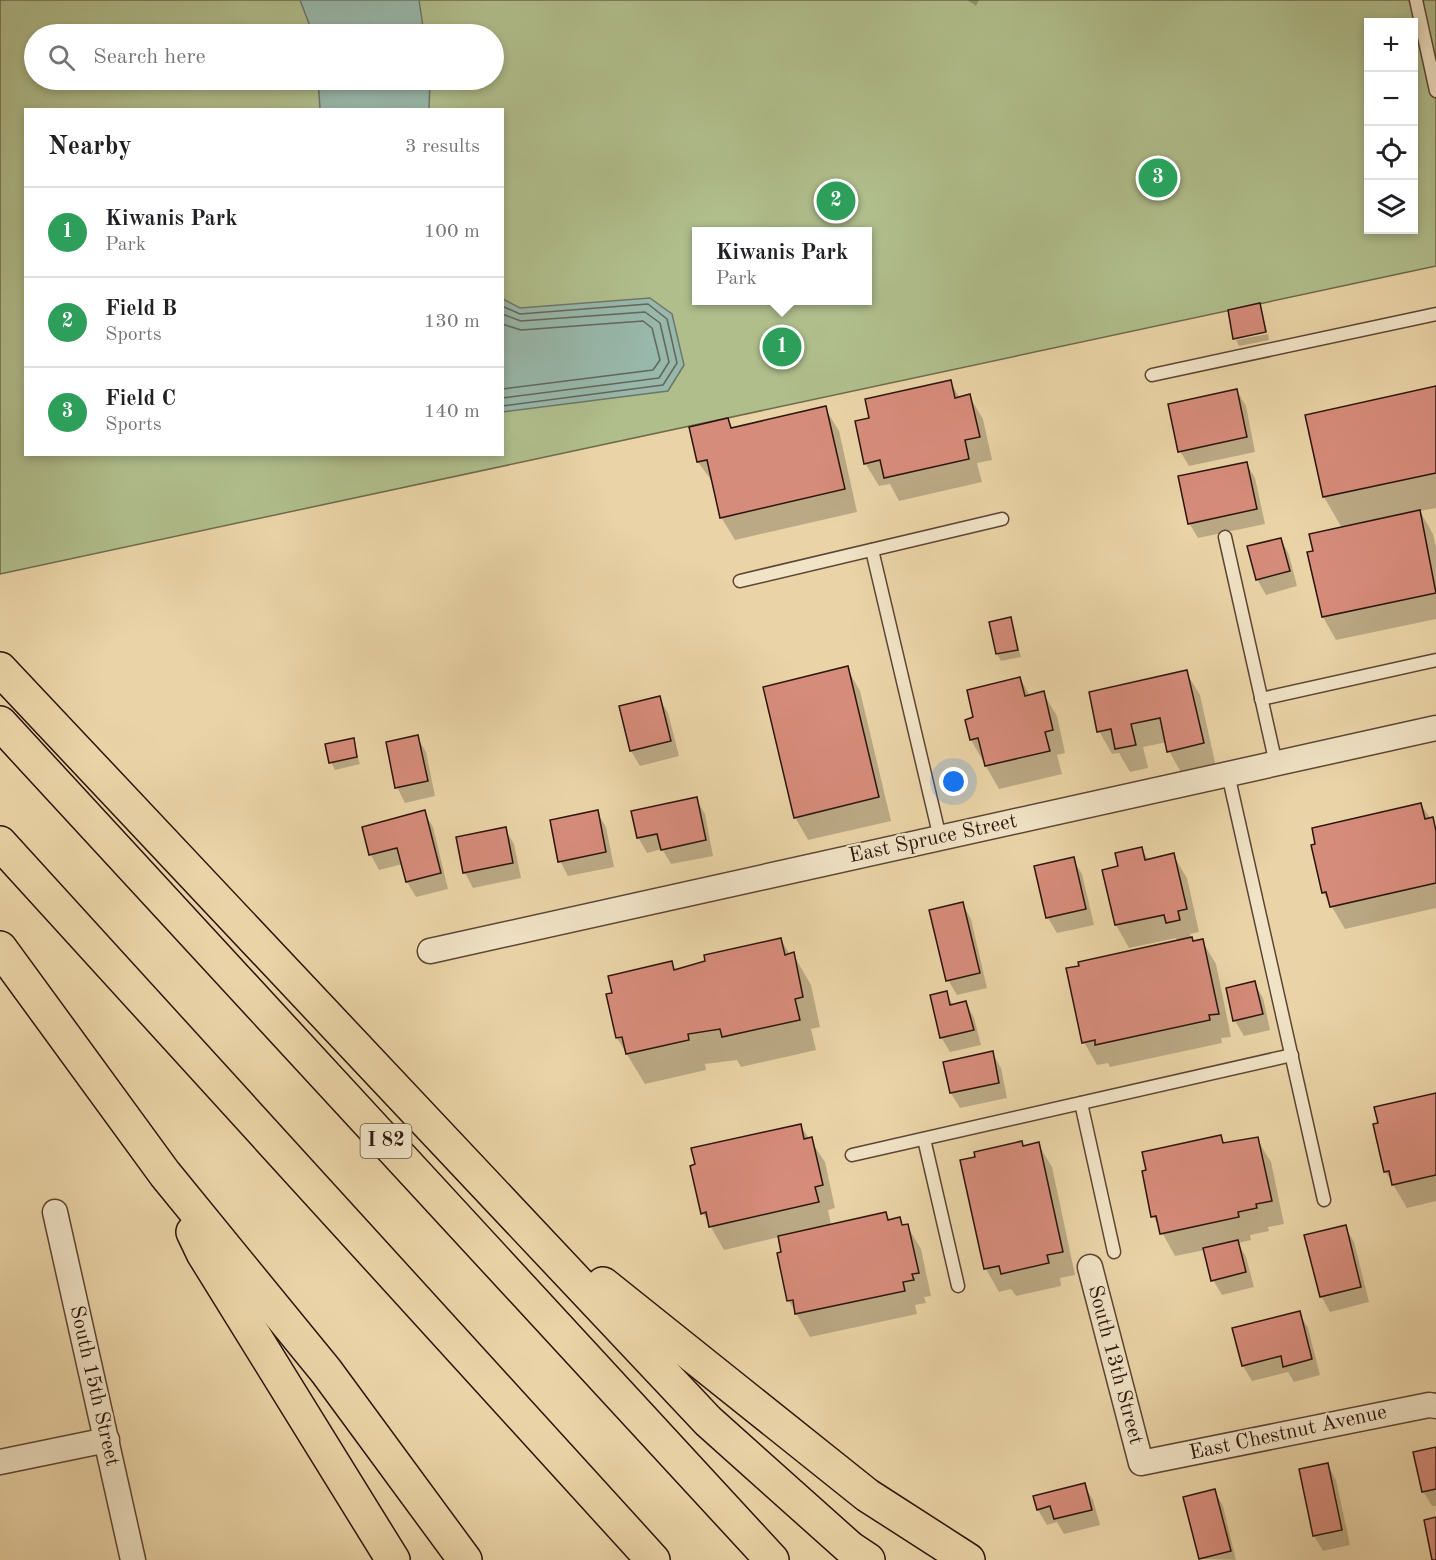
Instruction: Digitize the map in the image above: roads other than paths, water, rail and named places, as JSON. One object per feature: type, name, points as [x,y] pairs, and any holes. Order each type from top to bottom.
[{"type":"highway","points":[[0,669],[516,1214],[708,1421],[850,1548],[868,1560]]},
{"type":"highway","name":"I 82","points":[[0,723],[772,1560]]},
{"type":"highway","points":[[0,843],[653,1560]]},
{"type":"highway","points":[[0,948],[165,1174],[326,1371],[465,1560]]},
{"type":"highway","points":[[165,1174],[203,1253],[393,1560]]},
{"type":"highway","points":[[516,1214],[867,1495],[968,1560]]},
{"type":"street","name":"East Spruce Street","points":[[430,951],[1436,728]]},
{"type":"street","name":"South 15th Street","points":[[55,1212],[133,1560]]},
{"type":"street","name":"South 13th Street","points":[[1090,1268],[1141,1463]]},
{"type":"street","name":"East Chestnut Avenue","points":[[1141,1463],[1429,1405],[1436,1406]]},
{"type":"street","points":[[0,1462],[107,1440]]},
{"type":"lane","points":[[1416,0],[1436,91]]},
{"type":"lane","points":[[1152,375],[1436,314]]},
{"type":"lane","points":[[740,581],[1002,519]]},
{"type":"lane","points":[[1225,537],[1276,764]]},
{"type":"lane","points":[[872,550],[940,838]]},
{"type":"lane","points":[[1261,699],[1436,660]]},
{"type":"lane","points":[[1228,774],[1324,1200]]},
{"type":"lane","points":[[852,1155],[1292,1056]]},
{"type":"lane","points":[[1081,1103],[1114,1252]]},
{"type":"lane","points":[[924,1139],[957,1286]]},
{"type":"water","points":[[300,0],[419,0],[423,24],[309,24]]},
{"type":"water","points":[[319,90],[430,90],[429,108],[320,108]]},
{"type":"water","points":[[650,298],[672,314],[684,365],[668,391],[504,412],[504,300],[520,308]]},
{"type":"place","name":"Field C","points":[[1158,178]]},
{"type":"place","name":"Field B","points":[[836,201]]},
{"type":"place","name":"Kiwanis Park","points":[[782,347]]}]
